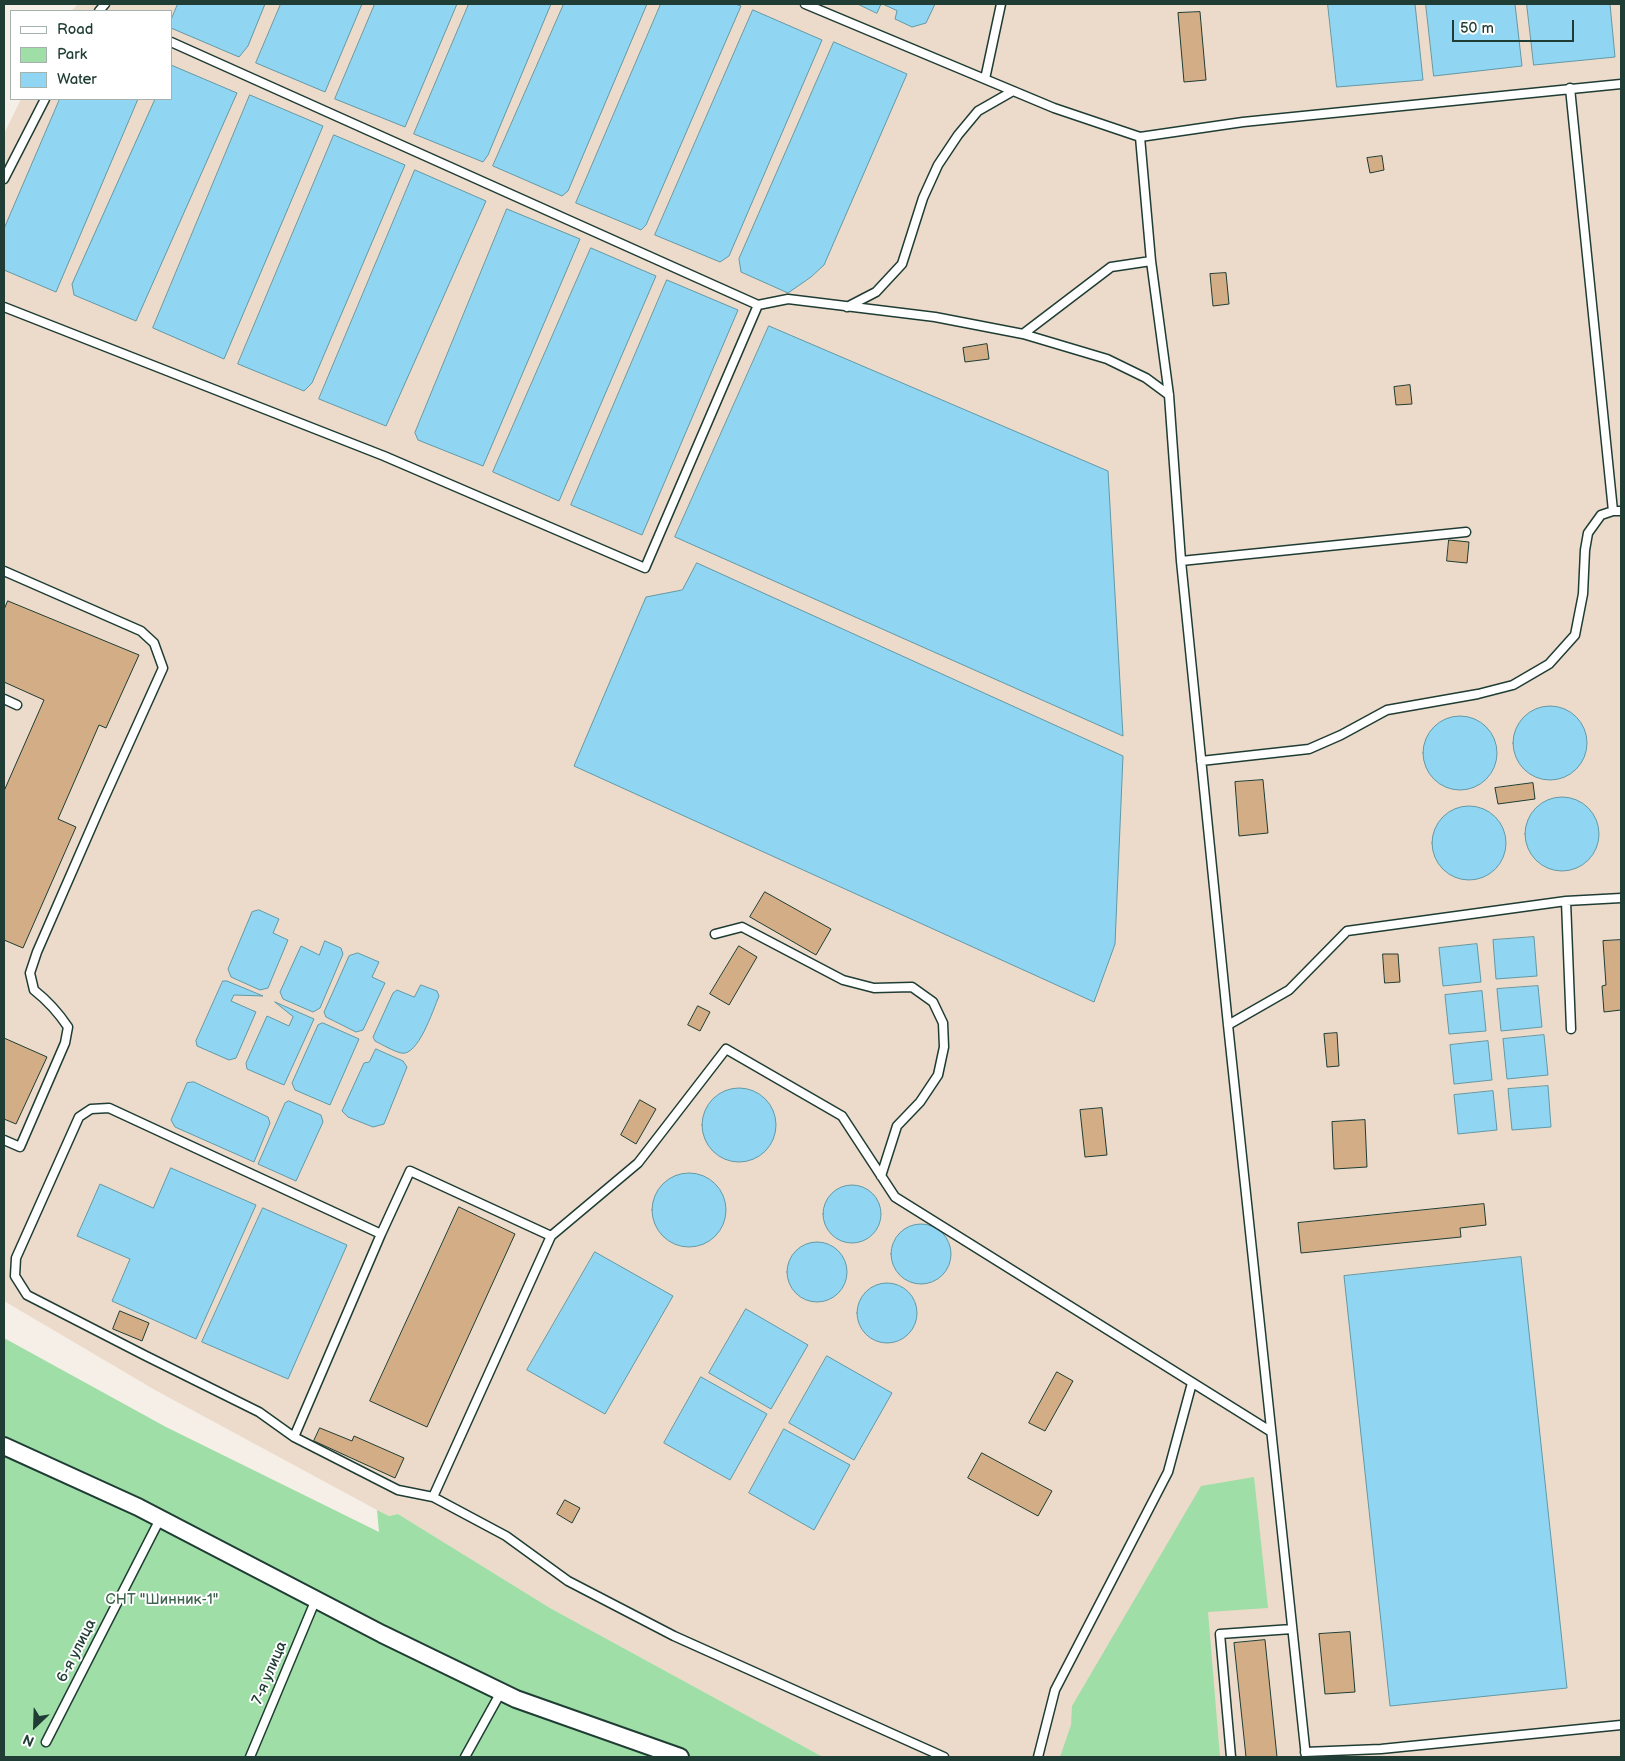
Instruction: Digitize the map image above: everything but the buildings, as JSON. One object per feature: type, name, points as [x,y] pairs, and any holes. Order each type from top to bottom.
[{"type":"street","points":[[4,1446],[138,1507],[516,1699],[680,1757]]},
{"type":"lane","points":[[805,4],[1054,108],[1140,137],[1243,122],[1621,84]]},
{"type":"lane","points":[[985,80],[1001,4]]},
{"type":"lane","points":[[172,42],[758,305],[788,299],[935,317],[1023,334],[1107,360],[1146,378],[1169,395]]},
{"type":"lane","points":[[1201,761],[1309,749],[1387,710],[1478,694],[1513,685],[1549,664],[1575,635],[1583,594],[1585,550],[1588,533],[1601,515],[1617,511],[1570,88]]},
{"type":"lane","points":[[846,306],[876,292],[902,264],[923,198],[938,165],[958,135],[978,111],[1013,91]]},
{"type":"lane","points":[[4,179],[44,100]]},
{"type":"lane","points":[[1140,137],[1151,261],[1169,395],[1181,561],[1228,1025],[1306,1755],[1621,1725]]},
{"type":"lane","points":[[1023,334],[1111,266],[1151,261]]},
{"type":"lane","points":[[4,307],[384,456],[645,568],[758,305]]},
{"type":"lane","points":[[1181,561],[1466,532]]},
{"type":"lane","points":[[4,571],[141,631],[154,643],[163,668],[37,952],[30,973],[34,990],[60,1014],[68,1027],[65,1043],[20,1148],[4,1140]]},
{"type":"lane","points":[[4,699],[17,705]]},
{"type":"lane","points":[[1228,1025],[1289,990],[1347,931],[1566,901],[1621,898]]},
{"type":"lane","points":[[1566,901],[1570,1029]]},
{"type":"lane","points":[[715,934],[742,928],[843,980],[874,988],[912,987],[933,1002],[943,1023],[944,1047],[938,1075],[920,1102],[897,1126],[881,1176]]},
{"type":"lane","points":[[433,1497],[552,1236],[638,1163],[726,1049],[842,1116],[895,1197],[1270,1431]]},
{"type":"lane","points":[[381,1234],[109,1108],[91,1109],[79,1117],[16,1258],[15,1276],[27,1294],[259,1412],[294,1437],[398,1490],[433,1497],[506,1536],[568,1581],[674,1636],[944,1757]]},
{"type":"lane","points":[[294,1437],[410,1171],[552,1236]]},
{"type":"lane","points":[[1038,1757],[1055,1690],[1168,1472],[1192,1383]]},
{"type":"lane","name":"6-я улица","points":[[46,1742],[160,1519]]},
{"type":"lane","name":"7-я улица","points":[[250,1757],[316,1599]]},
{"type":"lane","points":[[1231,1757],[1220,1634],[1292,1629]]},
{"type":"lane","points":[[464,1757],[501,1692]]},
{"type":"shaded area","points":[[78,4],[1621,4],[1621,1757],[823,1757],[550,1608],[398,1514],[389,1516],[377,1510],[155,1390],[4,1301],[4,134],[21,100],[172,100],[172,10],[72,10]]},
{"type":"green space","name":"СНТ \"Шинник-1\"","points":[[4,1338],[166,1427],[379,1532],[377,1510],[389,1516],[398,1514],[550,1608],[823,1757],[8,1757],[4,1755]]},
{"type":"green space","points":[[1254,1477],[1268,1608],[1208,1612],[1220,1757],[1060,1757],[1071,1725],[1072,1706],[1201,1486]]},
{"type":"water","points":[[178,4],[265,4],[248,46],[239,57],[172,28],[172,18]]},
{"type":"water","points":[[281,4],[362,4],[325,92],[256,63]]},
{"type":"water","points":[[375,4],[457,4],[405,127],[335,99]]},
{"type":"water","points":[[469,4],[551,4],[488,155],[483,162],[414,134]]},
{"type":"water","points":[[564,4],[647,4],[568,191],[562,196],[493,166]]},
{"type":"water","points":[[661,4],[735,4],[741,6],[646,225],[641,230],[576,203]]},
{"type":"water","points":[[858,4],[881,4],[877,13]]},
{"type":"water","points":[[883,4],[935,4],[926,23],[912,27],[895,19],[897,11]]},
{"type":"water","points":[[1328,4],[1415,4],[1423,80],[1337,87]]},
{"type":"water","points":[[1426,4],[1515,4],[1522,66],[1434,76]]},
{"type":"water","points":[[1527,4],[1610,4],[1615,57],[1534,65]]},
{"type":"water","points":[[753,10],[822,40],[729,256],[720,262],[655,235]]},
{"type":"water","points":[[834,42],[907,74],[824,265],[788,293],[741,272],[739,259]]},
{"type":"water","points":[[172,65],[237,93],[136,321],[74,295],[72,284],[155,100],[172,100]]},
{"type":"water","points":[[250,95],[323,126],[224,359],[153,328]]},
{"type":"water","points":[[60,100],[138,100],[56,292],[4,270],[4,229]]},
{"type":"water","points":[[334,135],[405,165],[312,383],[304,391],[238,364]]},
{"type":"water","points":[[415,170],[486,201],[386,426],[319,399]]},
{"type":"water","points":[[507,209],[580,239],[483,466],[418,440],[415,433]]},
{"type":"water","points":[[591,248],[656,276],[559,501],[493,472]]},
{"type":"water","points":[[667,280],[738,310],[642,535],[571,505]]},
{"type":"water","points":[[769,326],[1108,471],[1123,736],[675,537]]},
{"type":"water","points":[[697,563],[1123,756],[1115,944],[1094,1002],[574,766],[646,597],[682,590]]},
{"type":"water","points":[[1550,706],[1564,709],[1576,717],[1584,729],[1587,743],[1584,757],[1576,769],[1564,777],[1550,780],[1536,777],[1524,769],[1516,757],[1513,743],[1516,729],[1524,717],[1536,709]]},
{"type":"water","points":[[1460,716],[1474,719],[1486,727],[1494,739],[1497,753],[1494,767],[1486,779],[1474,787],[1460,790],[1446,787],[1434,779],[1426,767],[1423,753],[1426,739],[1434,727],[1446,719]]},
{"type":"water","points":[[1562,797],[1576,800],[1588,808],[1596,820],[1599,834],[1596,848],[1588,860],[1576,868],[1562,871],[1548,868],[1536,860],[1528,848],[1525,834],[1528,820],[1536,808],[1548,800]]},
{"type":"water","points":[[1469,806],[1490,812],[1500,822],[1506,843],[1500,864],[1490,874],[1469,880],[1448,874],[1438,864],[1432,843],[1438,822],[1448,812]]},
{"type":"water","points":[[259,910],[279,919],[273,933],[288,940],[268,988],[260,990],[231,977],[228,969],[252,912]]},
{"type":"water","points":[[1534,937],[1537,976],[1496,979],[1493,940]]},
{"type":"water","points":[[325,941],[341,948],[343,954],[320,1008],[313,1012],[283,999],[280,992],[301,946],[319,955]]},
{"type":"water","points":[[1477,944],[1481,982],[1443,986],[1439,948]]},
{"type":"water","points":[[358,953],[379,962],[372,977],[385,983],[363,1030],[356,1032],[326,1017],[324,1012],[349,956]]},
{"type":"water","points":[[223,981],[263,996],[234,995],[231,1001],[256,1012],[236,1058],[229,1060],[197,1046],[196,1041]]},
{"type":"water","points":[[421,985],[437,991],[439,996],[424,1031],[413,1048],[401,1053],[375,1041],[373,1037],[393,993],[397,990],[414,997]]},
{"type":"water","points":[[1538,986],[1542,1027],[1501,1031],[1497,989]]},
{"type":"water","points":[[1482,991],[1486,1031],[1449,1034],[1445,995]]},
{"type":"water","points":[[275,1002],[314,1019],[284,1085],[247,1069],[246,1063],[267,1016],[289,1026],[293,1017]]},
{"type":"water","points":[[323,1023],[359,1039],[330,1105],[295,1090],[292,1083],[318,1025]]},
{"type":"water","points":[[1544,1035],[1548,1075],[1507,1079],[1503,1039]]},
{"type":"water","points":[[1488,1041],[1492,1080],[1454,1084],[1450,1045]]},
{"type":"water","points":[[376,1049],[403,1061],[407,1067],[384,1124],[373,1127],[348,1117],[342,1111],[364,1063],[369,1062]]},
{"type":"water","points":[[194,1082],[268,1117],[270,1123],[254,1162],[175,1127],[171,1120],[187,1083]]},
{"type":"water","points":[[1548,1086],[1551,1127],[1512,1130],[1508,1089]]},
{"type":"water","points":[[739,1088],[760,1094],[770,1104],[776,1125],[770,1146],[760,1156],[739,1162],[718,1156],[708,1146],[702,1125],[708,1104],[718,1094]]},
{"type":"water","points":[[1493,1091],[1497,1130],[1458,1134],[1454,1095]]},
{"type":"water","points":[[289,1101],[321,1115],[323,1122],[296,1181],[258,1164],[285,1103]]},
{"type":"water","points":[[171,1168],[256,1205],[196,1339],[112,1301],[130,1259],[77,1236],[100,1184],[153,1208]]},
{"type":"water","points":[[689,1173],[703,1176],[715,1184],[723,1196],[726,1210],[723,1224],[715,1236],[703,1244],[689,1247],[675,1244],[663,1236],[655,1224],[652,1210],[655,1196],[663,1184],[675,1176]]},
{"type":"water","points":[[846,1185],[858,1185],[873,1193],[881,1208],[881,1220],[873,1235],[858,1243],[846,1243],[831,1235],[823,1220],[823,1208],[831,1193]]},
{"type":"water","points":[[263,1208],[347,1245],[288,1379],[202,1342]]},
{"type":"water","points":[[921,1224],[938,1229],[946,1237],[951,1254],[946,1271],[938,1279],[921,1284],[904,1279],[896,1271],[891,1254],[896,1237],[904,1229]]},
{"type":"water","points":[[811,1242],[823,1242],[839,1250],[845,1260],[847,1272],[845,1284],[839,1294],[823,1302],[811,1302],[795,1294],[787,1278],[787,1266],[795,1250]]},
{"type":"water","points":[[595,1252],[673,1296],[605,1414],[527,1370]]},
{"type":"water","points":[[1521,1257],[1567,1688],[1390,1706],[1344,1276]]},
{"type":"water","points":[[887,1283],[904,1288],[912,1296],[917,1313],[912,1330],[904,1338],[887,1343],[870,1338],[862,1330],[857,1313],[862,1296],[870,1288]]},
{"type":"water","points":[[746,1309],[808,1345],[771,1409],[709,1373]]},
{"type":"water","points":[[827,1356],[892,1393],[854,1460],[789,1423]]},
{"type":"water","points":[[701,1377],[767,1414],[730,1480],[664,1443]]},
{"type":"water","points":[[784,1429],[850,1465],[814,1530],[749,1493]]}]
